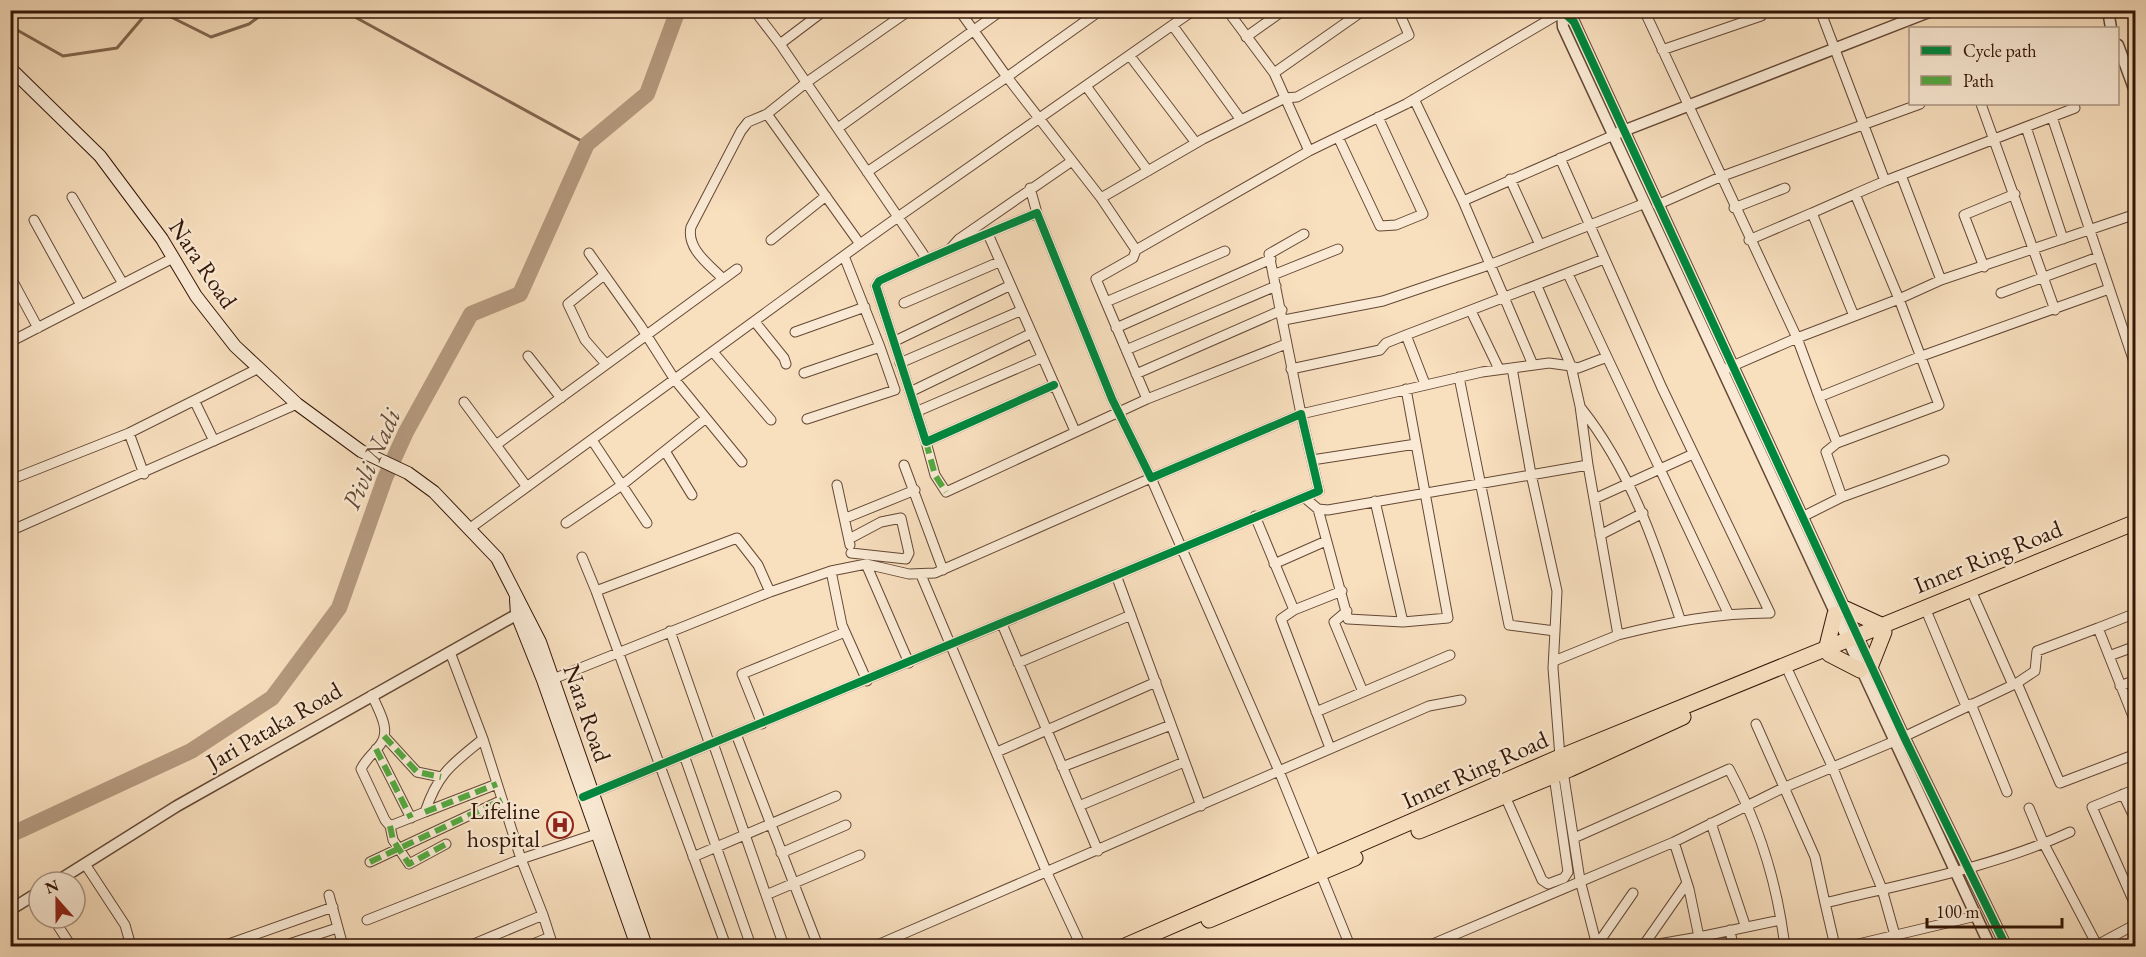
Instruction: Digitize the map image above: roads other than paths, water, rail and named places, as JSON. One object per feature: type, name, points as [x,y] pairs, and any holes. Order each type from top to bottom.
[{"type":"highway","name":"Inner Ring Road","points":[[1125,946],[1319,867],[1505,796],[1559,768],[1828,650],[2136,522]]},
{"type":"highway","name":"Inner Ring Road","points":[[1883,629],[1928,615],[2051,562],[2136,532]]},
{"type":"highway","points":[[1840,611],[1883,629],[1866,667],[1828,650],[1840,611]]},
{"type":"highway","name":"Inner Ring Road","points":[[1150,946],[1319,867],[1352,849],[1559,768],[1789,673],[1828,650]]},
{"type":"main road","name":"Nara Road","points":[[10,68],[100,156],[173,258],[196,296],[229,339],[297,404],[360,451],[408,473],[434,492],[497,558],[516,598],[543,680],[646,946]]},
{"type":"main road","name":"Nara Road","points":[[521,612],[553,679],[588,795],[596,834],[637,946]]},
{"type":"street","points":[[754,10],[807,82],[926,258]]},
{"type":"street","points":[[780,44],[825,10]]},
{"type":"street","points":[[723,279],[692,246],[689,237],[691,227],[741,131],[748,122],[767,114],[807,82],[910,10]]},
{"type":"street","points":[[958,10],[1101,198],[1136,250]]},
{"type":"street","points":[[838,128],[1002,10]]},
{"type":"street","points":[[867,172],[1101,10]]},
{"type":"street","points":[[469,529],[860,244],[1194,10]]},
{"type":"street","points":[[1227,10],[1274,73],[1309,150]]},
{"type":"street","points":[[1246,37],[1284,10]]},
{"type":"street","points":[[1274,73],[1364,10]]},
{"type":"street","points":[[1101,198],[1196,143],[1285,98],[1297,97],[1409,35],[1398,10]]},
{"type":"street","points":[[1644,10],[1734,208],[1797,338],[1837,444]]},
{"type":"street","points":[[1662,50],[1761,16],[1760,10]]},
{"type":"street","points":[[1820,10],[1885,181]]},
{"type":"street","points":[[1463,201],[1686,105],[1934,10]]},
{"type":"street","points":[[2108,10],[2109,27]]},
{"type":"street","points":[[1147,399],[1096,279],[1133,258],[1136,250],[1309,150],[1414,99],[1561,11],[1574,22],[1619,133],[1643,204],[1721,371],[1840,611],[1900,739],[2006,946]]},
{"type":"street","points":[[1173,26],[1241,120]]},
{"type":"street","points":[[2119,48],[2136,94]]},
{"type":"street","points":[[1130,56],[1196,143]]},
{"type":"street","points":[[1086,86],[1148,171]]},
{"type":"street","points":[[1414,99],[1463,201],[1533,365]]},
{"type":"street","points":[[1657,205],[1720,177],[1917,105]]},
{"type":"street","points":[[1981,105],[2055,310]]},
{"type":"street","points":[[1749,240],[1885,181],[2075,108]]},
{"type":"street","points":[[767,114],[860,244]]},
{"type":"street","points":[[1338,137],[1380,226],[1396,225],[1423,214],[1378,117]]},
{"type":"street","points":[[2052,117],[2136,368]]},
{"type":"street","points":[[2026,127],[2063,239]]},
{"type":"street","points":[[1619,133],[1657,205],[1804,516],[1840,611]]},
{"type":"street","points":[[1554,661],[1618,635],[1680,619],[1728,613],[1770,614],[1693,454],[1560,158]]},
{"type":"street","points":[[948,252],[959,239],[1072,160]]},
{"type":"street","points":[[1901,175],[1941,280]]},
{"type":"street","points":[[1510,179],[1540,245]]},
{"type":"street","points":[[1030,188],[1119,412],[1151,478],[1279,771],[1350,946]]},
{"type":"street","points":[[1734,208],[1785,188]]},
{"type":"street","points":[[1842,497],[1826,452],[1837,444],[1939,405],[1919,357],[1899,298],[1855,194]]},
{"type":"street","points":[[1984,267],[1964,215],[2015,194]]},
{"type":"street","points":[[771,240],[826,196]]},
{"type":"street","points":[[72,197],[122,282]]},
{"type":"street","points":[[1136,374],[1283,315],[1383,301],[1489,265],[1643,204]]},
{"type":"street","points":[[1038,213],[948,252],[926,258],[879,281],[876,286],[918,411],[935,475],[946,492],[1147,399],[1286,344]]},
{"type":"street","points":[[1812,213],[1854,316]]},
{"type":"street","points":[[1721,371],[1941,280],[2136,214]]},
{"type":"street","points":[[34,220],[81,305]]},
{"type":"street","points":[[988,234],[1020,311],[1075,431]]},
{"type":"street","points":[[588,795],[867,681],[1181,547],[1319,491],[1291,369],[1283,315],[1269,254],[1304,234]]},
{"type":"street","points":[[1274,275],[1338,249]]},
{"type":"street","points":[[1106,302],[1225,251]]},
{"type":"street","points":[[589,253],[646,333],[675,380],[742,462]]},
{"type":"street","points":[[807,419],[895,390],[844,256]]},
{"type":"street","points":[[2001,293],[2098,257]]},
{"type":"street","points":[[10,342],[122,282],[173,258]]},
{"type":"street","points":[[1116,328],[1270,259]]},
{"type":"street","points":[[1291,369],[1380,350],[1386,343],[1406,334],[1604,259]]},
{"type":"street","points":[[904,303],[999,262]]},
{"type":"street","points":[[496,445],[646,333],[737,269]]},
{"type":"street","points":[[1568,274],[1728,613]]},
{"type":"street","points":[[604,275],[568,304],[585,340],[606,364]]},
{"type":"street","points":[[10,276],[13,286],[38,328]]},
{"type":"street","points":[[895,341],[1009,286]]},
{"type":"street","points":[[1126,350],[1275,286]]},
{"type":"street","points":[[1537,286],[1571,366],[1580,406],[1618,635]]},
{"type":"street","points":[[1819,397],[1919,357],[2109,289]]},
{"type":"street","points":[[795,332],[865,307]]},
{"type":"street","points":[[900,363],[1020,311]]},
{"type":"street","points":[[1471,311],[1499,369]]},
{"type":"street","points":[[755,322],[784,358],[786,364]]},
{"type":"street","points":[[910,392],[1030,333]]},
{"type":"street","points":[[1406,334],[1425,384]]},
{"type":"street","points":[[804,373],[880,347]]},
{"type":"street","points":[[713,352],[771,420]]},
{"type":"street","points":[[528,356],[561,398]]},
{"type":"street","points":[[553,679],[770,592],[831,571],[866,564],[918,575],[943,570],[1301,414],[1499,369],[1549,363],[1578,368],[1607,357]]},
{"type":"street","points":[[918,411],[1041,358]]},
{"type":"street","points":[[12,477],[129,433],[259,368]]},
{"type":"street","points":[[1505,796],[1542,880],[1548,884],[1564,878],[1568,872],[1559,768],[1554,661],[1557,591],[1531,474],[1512,368]]},
{"type":"street","points":[[1459,377],[1509,625],[1555,631]]},
{"type":"street","points":[[926,442],[1054,385]]},
{"type":"street","points":[[1318,509],[1348,619],[1403,622],[1448,618],[1406,389]]},
{"type":"street","points":[[195,402],[214,441]]},
{"type":"street","points":[[464,402],[527,487]]},
{"type":"street","points":[[10,531],[144,474],[297,404]]},
{"type":"street","points":[[1580,406],[1606,440],[1642,513],[1680,619]]},
{"type":"street","points":[[566,523],[622,485],[706,418]]},
{"type":"street","points":[[129,433],[144,474]]},
{"type":"street","points":[[592,440],[647,523]]},
{"type":"street","points":[[1312,460],[1416,444]]},
{"type":"street","points":[[665,451],[692,495]]},
{"type":"street","points":[[1594,499],[1693,454]]},
{"type":"street","points":[[1804,516],[1842,497],[1944,459]]},
{"type":"street","points":[[904,465],[943,570]]},
{"type":"street","points":[[1305,498],[1318,509],[1328,510],[1479,482],[1588,465]]},
{"type":"street","points":[[837,485],[846,518],[854,567]]},
{"type":"street","points":[[846,518],[915,490]]},
{"type":"street","points":[[1375,501],[1403,622]]},
{"type":"street","points":[[1600,535],[1642,513]]},
{"type":"street","points":[[1255,516],[1294,610]]},
{"type":"street","points":[[849,539],[881,522],[901,518],[909,553],[906,560]]},
{"type":"street","points":[[596,591],[737,538],[758,565],[770,592]]},
{"type":"street","points":[[1274,564],[1326,541]]},
{"type":"street","points":[[851,553],[906,560],[918,575],[952,645],[1047,873],[1082,946]]},
{"type":"street","points":[[582,557],[620,652],[659,766],[726,946]]},
{"type":"street","points":[[866,564],[909,663]]},
{"type":"street","points":[[831,571],[845,632],[867,681]]},
{"type":"street","points":[[1116,575],[1201,806]]},
{"type":"street","points":[[1330,748],[1281,619],[1294,610],[1342,591]]},
{"type":"street","points":[[1974,597],[2060,783],[2136,754]]},
{"type":"street","points":[[1347,611],[1334,622],[1363,692]]},
{"type":"street","name":"Jari Pataka Road","points":[[75,870],[177,806],[521,612]]},
{"type":"street","points":[[1428,946],[1674,842],[1783,788],[1900,739],[2015,684],[2036,671],[2037,651],[2136,613]]},
{"type":"street","points":[[1018,663],[1131,615]]},
{"type":"street","points":[[1928,615],[2007,792]]},
{"type":"street","points":[[1002,624],[1098,851]]},
{"type":"street","points":[[2098,628],[2134,718]]},
{"type":"street","points":[[670,632],[784,946]]},
{"type":"street","points":[[762,724],[742,674],[845,632]]},
{"type":"street","points":[[2109,656],[2136,646]]},
{"type":"street","points":[[450,652],[483,739],[521,859],[552,942],[528,946]]},
{"type":"street","points":[[1316,712],[1450,655]]},
{"type":"street","points":[[1789,673],[1832,766],[1882,889],[1898,946]]},
{"type":"street","points":[[2120,686],[2136,680]]},
{"type":"street","points":[[997,752],[1156,682]]},
{"type":"street","points":[[372,695],[385,727],[384,736],[366,759],[362,769],[384,820],[390,826],[399,849],[409,864],[446,844]]},
{"type":"street","points":[[875,946],[1429,706],[1461,700]]},
{"type":"street","points":[[1756,724],[1815,857],[1835,946]]},
{"type":"street","points":[[1062,767],[1171,725]]},
{"type":"street","points":[[736,734],[818,946]]},
{"type":"street","points":[[384,736],[417,772],[441,777]]},
{"type":"street","points":[[425,812],[433,790],[446,769],[483,739]]},
{"type":"street","points":[[1900,739],[1954,870],[1990,946]]},
{"type":"street","points":[[376,749],[411,818]]},
{"type":"street","points":[[684,755],[751,946]]},
{"type":"street","points":[[1079,806],[1184,762]]},
{"type":"street","points":[[1559,768],[1574,838],[1580,880],[1597,946]]},
{"type":"street","points":[[1574,838],[1729,769],[1748,804],[1775,885],[1785,946]]},
{"type":"street","points":[[390,826],[497,784]]},
{"type":"street","points":[[2136,789],[2092,807],[2136,907]]},
{"type":"street","points":[[2123,794],[2136,821]]},
{"type":"street","points":[[693,857],[837,796]]},
{"type":"street","points":[[370,862],[502,800]]},
{"type":"street","points":[[2029,808],[2044,844],[2095,946],[2136,924]]},
{"type":"street","points":[[1711,823],[1745,925]]},
{"type":"street","points":[[781,853],[846,825]]},
{"type":"street","points":[[1825,903],[2044,844],[2070,832]]},
{"type":"street","points":[[367,920],[521,859],[596,834]]},
{"type":"street","points":[[1674,842],[1687,883],[1699,937]]},
{"type":"street","points":[[766,895],[860,855]]},
{"type":"street","points":[[85,864],[125,925],[130,946]]},
{"type":"street","points":[[1645,946],[1687,883]]},
{"type":"street","points":[[1597,946],[1633,893]]},
{"type":"street","points":[[328,895],[343,946]]},
{"type":"street","points":[[10,910],[27,900]]},
{"type":"street","points":[[223,946],[247,942],[333,907]]},
{"type":"street","points":[[469,946],[543,915]]},
{"type":"street","points":[[1850,946],[1976,916]]},
{"type":"street","points":[[1645,946],[1679,944],[1745,925],[1781,920]]},
{"type":"street","points":[[283,946],[337,928]]},
{"type":"street","points":[[61,930],[72,946]]},
{"type":"street","points":[[1730,930],[1733,946]]},
{"type":"waterway","points":[[10,26],[63,56],[117,48],[145,15],[167,15],[211,37],[249,24],[268,10]]},
{"type":"waterway","points":[[342,10],[587,144]]},
{"type":"waterway","name":"Pivli Nadi","points":[[10,835],[191,751],[272,698],[339,608],[385,478],[406,432],[471,314],[520,294],[587,144],[647,94],[678,10]]},
{"type":"place","name":"Lifeline hospital","points":[[560,825]]}]
